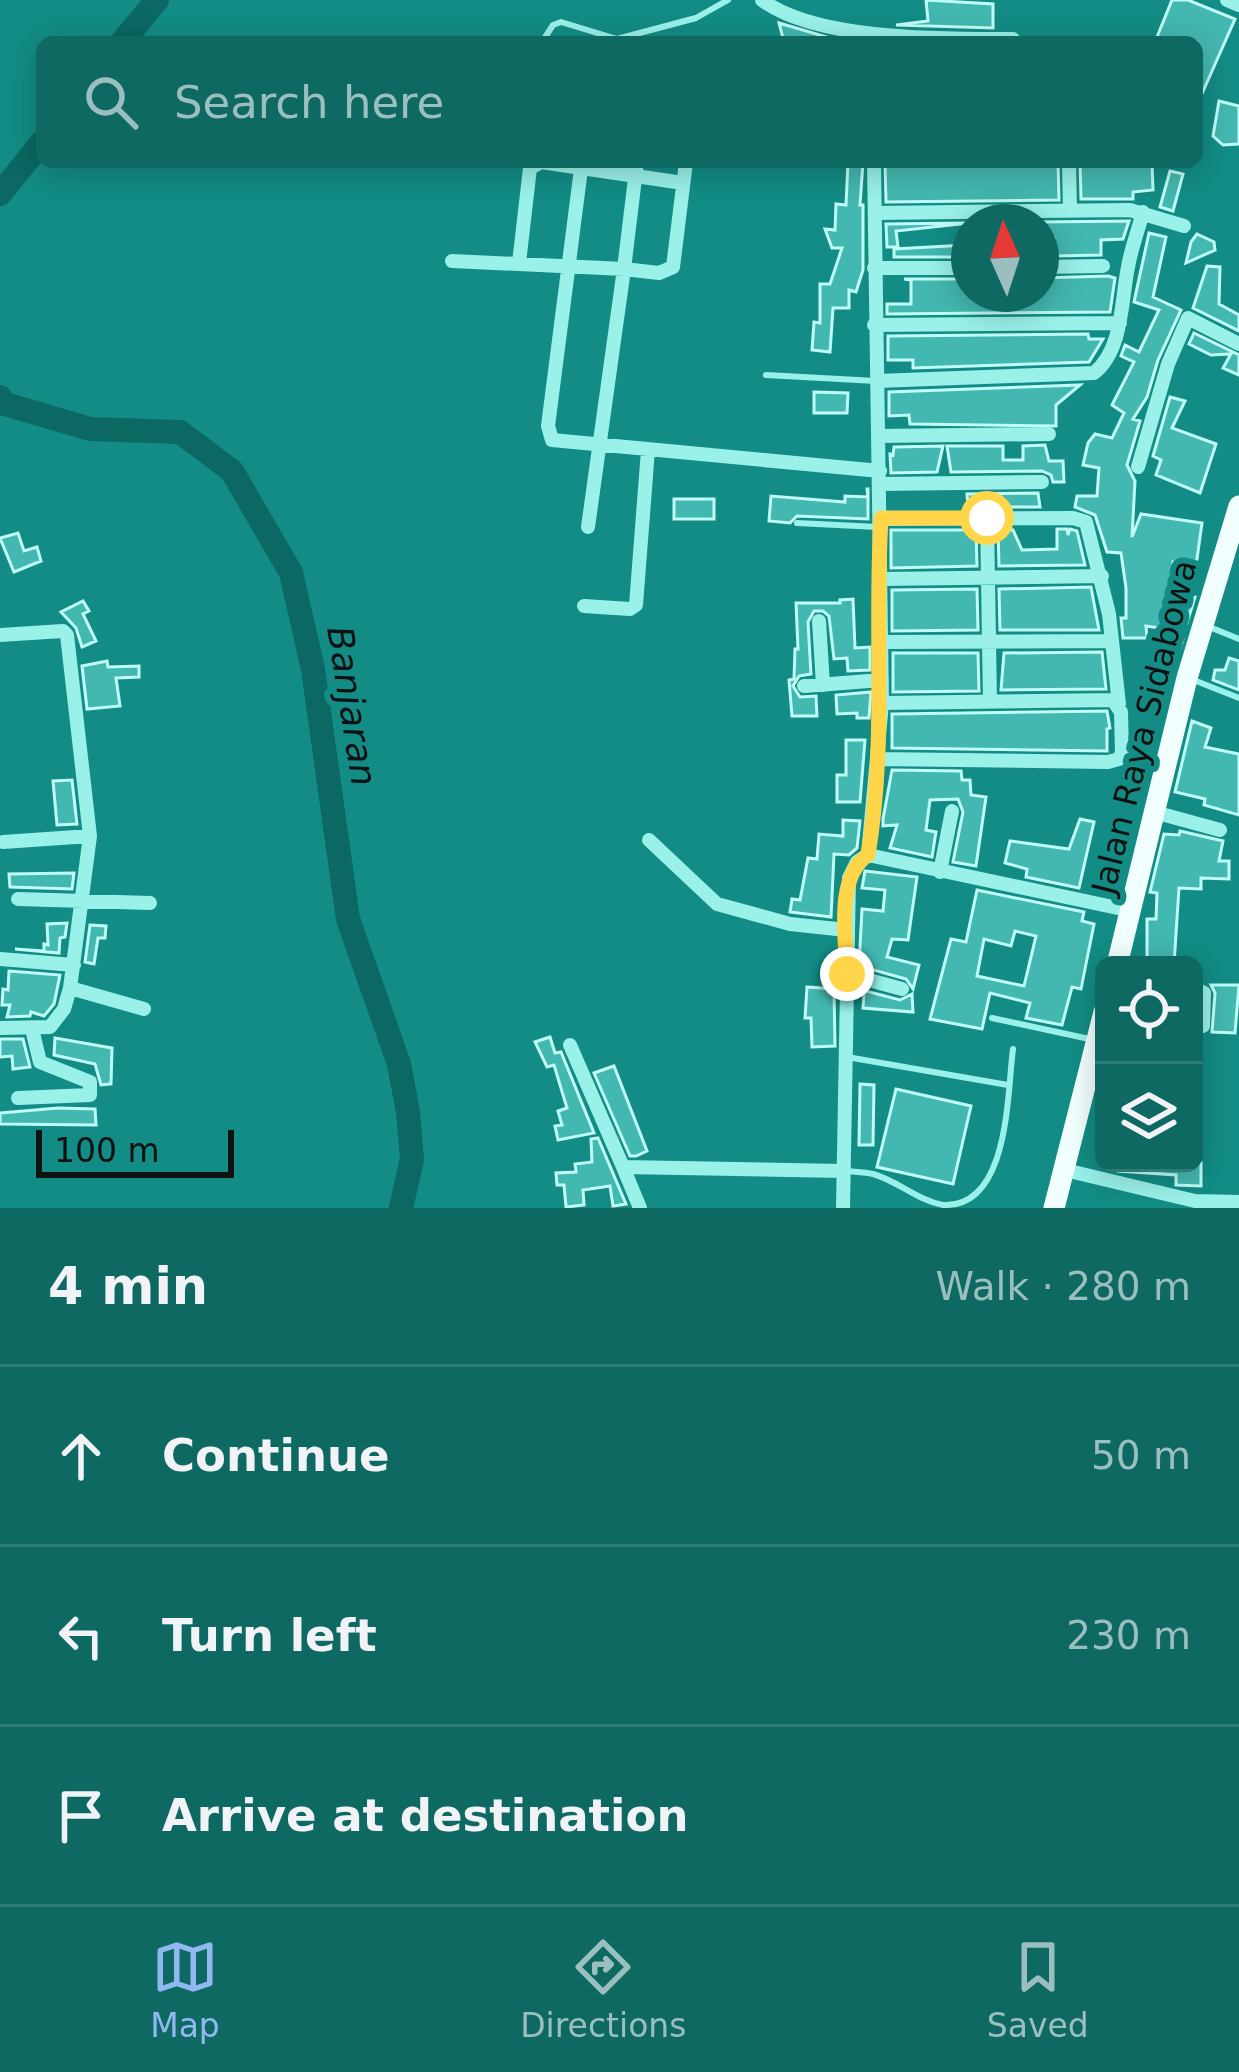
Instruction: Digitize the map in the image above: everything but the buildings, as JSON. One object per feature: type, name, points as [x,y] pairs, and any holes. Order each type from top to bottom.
[{"type":"highway","name":"Jalan Raya Sidabowa","points":[[1120,956],[1187,678],[1233,542],[1239,506]]},
{"type":"highway","points":[[1054,1208],[1095,1044]]},
{"type":"street","points":[[762,0],[776,10],[868,36]]},
{"type":"street","points":[[1227,0],[1239,5]]},
{"type":"street","points":[[814,21],[814,36]]},
{"type":"street","points":[[519,263],[530,168]]},
{"type":"street","points":[[575,168],[636,170],[683,183]]},
{"type":"street","points":[[452,261],[569,264],[659,273],[673,266],[685,168]]},
{"type":"street","points":[[868,855],[882,703],[874,168]]},
{"type":"street","points":[[1069,168],[1070,211]]},
{"type":"street","points":[[581,169],[549,434],[552,440],[880,477],[1042,482]]},
{"type":"street","points":[[588,527],[636,170]]},
{"type":"street","points":[[876,213],[1143,212],[1184,226]]},
{"type":"street","points":[[877,381],[1087,376],[1106,363],[1120,323],[1143,212]]},
{"type":"street","points":[[1059,267],[1102,266]]},
{"type":"street","points":[[874,268],[951,268]]},
{"type":"street","points":[[1138,467],[1157,398],[1188,318],[1239,344]]},
{"type":"street","points":[[874,325],[1120,323]]},
{"type":"street","points":[[878,436],[1049,434]]},
{"type":"street","points":[[584,606],[630,609],[637,605],[648,450]]},
{"type":"street","points":[[878,759],[1108,762],[1122,753],[1102,576],[1086,523],[1073,518],[987,518],[881,523]]},
{"type":"street","points":[[987,518],[989,702]]},
{"type":"street","points":[[880,579],[1102,576]]},
{"type":"street","points":[[819,621],[823,685]]},
{"type":"street","points":[[0,635],[63,631],[67,635],[90,836],[74,965],[59,1018],[50,1027],[0,1028]]},
{"type":"street","points":[[880,642],[1112,641]]},
{"type":"street","points":[[804,686],[882,680]]},
{"type":"street","points":[[882,703],[1112,700],[1119,704]]},
{"type":"street","points":[[1122,753],[1165,765]]},
{"type":"street","points":[[940,872],[952,811]]},
{"type":"street","points":[[1154,812],[1220,830]]},
{"type":"street","points":[[3,842],[90,836]]},
{"type":"street","points":[[650,840],[717,904],[790,923],[846,930]]},
{"type":"street","points":[[842,1208],[846,930],[849,878],[857,862],[868,855],[1132,911]]},
{"type":"street","points":[[18,899],[150,903]]},
{"type":"street","points":[[0,959],[74,965]]},
{"type":"street","points":[[847,974],[902,988]]},
{"type":"street","points":[[70,988],[144,1009]]},
{"type":"street","points":[[1203,992],[1203,1026]]},
{"type":"street","points":[[18,1098],[91,1095],[90,1082],[40,1062],[32,1029]]},
{"type":"street","points":[[570,1045],[640,1208]]},
{"type":"street","points":[[623,1167],[843,1171]]},
{"type":"street","points":[[1065,1170],[1195,1205],[1239,1202]]},
{"type":"lane","points":[[628,36],[696,18],[728,0]]},
{"type":"lane","points":[[546,36],[561,22],[607,36]]},
{"type":"lane","points":[[766,375],[877,381]]},
{"type":"lane","points":[[797,523],[881,523]]},
{"type":"lane","points":[[1204,625],[1239,639]]},
{"type":"lane","points":[[1187,678],[1239,698]]},
{"type":"lane","points":[[992,1018],[1095,1040]]},
{"type":"lane","points":[[843,1171],[874,1174],[944,1205],[964,1205],[986,1188],[998,1163],[1012,1049]]},
{"type":"lane","points":[[847,1057],[1008,1085]]},
{"type":"waterway","name":"Banjaran","points":[[127,36],[157,0]]},
{"type":"waterway","name":"Banjaran","points":[[0,194],[36,149]]},
{"type":"waterway","name":"Banjaran","points":[[0,397],[5,404],[90,429],[180,432],[232,471],[291,573],[313,669],[348,919],[399,1064],[408,1112],[412,1159],[401,1208]]},
{"type":"route","points":[[847,974],[849,878],[857,862],[868,855],[878,759],[881,518],[987,518]]}]
